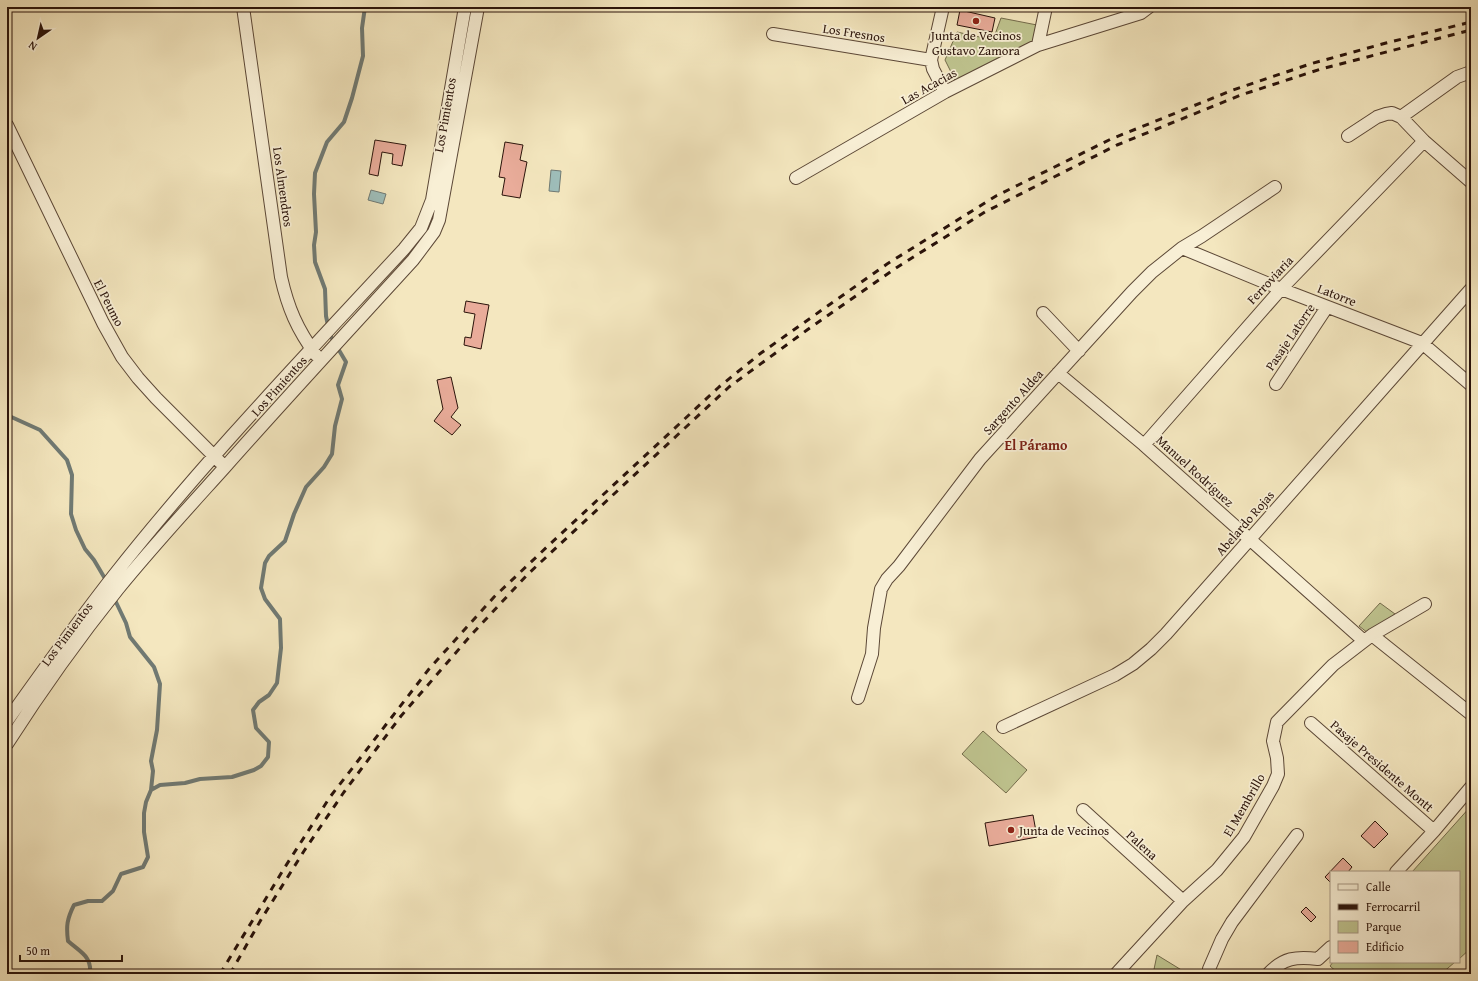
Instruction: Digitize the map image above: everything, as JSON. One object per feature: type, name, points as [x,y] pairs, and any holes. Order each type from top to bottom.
[{"type":"street","name":"Los Almendros","points":[[243,7],[281,277],[294,321],[320,361]]},
{"type":"street","name":"Los Pimientos","points":[[7,722],[53,656],[115,574],[214,456],[422,228],[432,200],[465,7]]},
{"type":"street","name":"Los Pimientos","points":[[7,744],[71,651],[118,589],[320,361],[413,260],[434,232],[440,220],[478,7]]},
{"type":"street","points":[[943,7],[931,60],[935,74],[945,92]]},
{"type":"street","points":[[1038,45],[1046,7]]},
{"type":"street","name":"Las Acacias","points":[[796,178],[945,92],[1038,45],[1141,13],[1149,7]]},
{"type":"street","name":"Los Fresnos","points":[[773,34],[931,60]]},
{"type":"street","points":[[1402,117],[1458,77],[1471,72]]},
{"type":"street","points":[[1348,136],[1377,118],[1392,113],[1402,117],[1424,141],[1471,182]]},
{"type":"street","name":"El Peumo","points":[[7,125],[103,323],[122,357],[156,398],[225,467]]},
{"type":"street","name":"Ferroviaria","points":[[1144,445],[1280,289],[1424,141]]},
{"type":"street","name":"Sargento Aldea","points":[[858,698],[872,654],[874,628],[881,589],[980,459],[1142,282],[1182,248],[1275,187]]},
{"type":"street","name":"Latorre","points":[[1182,248],[1280,289],[1422,343],[1471,386]]},
{"type":"street","name":"Abelardo Rojas","points":[[1003,727],[1115,675],[1133,664],[1151,649],[1166,634],[1471,289]]},
{"type":"street","name":"Pasaje Latorre","points":[[1276,384],[1327,307]]},
{"type":"street","points":[[1043,313],[1078,351]]},
{"type":"street","name":"Manuel Rodríguez","points":[[1058,373],[1144,445],[1250,539],[1368,638],[1471,714]]},
{"type":"street","name":"El Membrillo","points":[[1116,974],[1183,901],[1217,870],[1244,837],[1273,786],[1278,774],[1277,758],[1273,741],[1277,722],[1333,665],[1368,638],[1425,604]]},
{"type":"street","name":"Pasaje Presidente Montt","points":[[1311,723],[1434,831]]},
{"type":"street","points":[[1397,871],[1434,831],[1471,787]]},
{"type":"street","name":"Palena","points":[[1083,810],[1183,901]]},
{"type":"street","points":[[1209,974],[1209,969],[1222,939],[1232,922],[1297,835]]},
{"type":"street","points":[[1268,974],[1273,968],[1288,960],[1302,957],[1318,959],[1330,948]]},
{"type":"green space","points":[[1001,18],[1037,25],[1032,44],[955,80],[945,60],[957,32],[993,40]]},
{"type":"green space","points":[[1380,603],[1395,614],[1368,633],[1359,626]]},
{"type":"green space","points":[[983,731],[1027,770],[1006,793],[962,754]]},
{"type":"green space","points":[[1471,806],[1471,948],[1460,958],[1460,871],[1413,871]]},
{"type":"green space","points":[[1157,955],[1188,974],[1153,974]]},
{"type":"green space","points":[[1332,963],[1454,963],[1441,974],[1339,974],[1330,966]]},
{"type":"water","points":[[551,170],[561,171],[559,192],[549,191]]},
{"type":"water","points":[[371,190],[386,194],[383,204],[368,200]]},
{"type":"building","name":"Junta de Vecinos Gustavo Zamora","points":[[960,10],[995,18],[992,32],[957,25]]},
{"type":"building","points":[[375,140],[406,145],[402,166],[392,164],[393,154],[382,152],[378,176],[369,174]]},
{"type":"building","points":[[505,142],[523,145],[520,160],[527,162],[520,198],[502,195],[505,178],[499,177]]},
{"type":"building","points":[[466,301],[489,305],[481,349],[464,345],[465,337],[471,338],[475,314],[464,312]]},
{"type":"building","points":[[451,377],[458,408],[451,417],[461,425],[452,435],[434,421],[443,409],[437,380]]},
{"type":"building","name":"Junta de Vecinos","points":[[1033,815],[1037,837],[989,846],[985,823]]},
{"type":"building","points":[[1375,821],[1388,834],[1374,848],[1361,836]]},
{"type":"building","points":[[1343,858],[1352,867],[1349,871],[1331,871]]},
{"type":"building","points":[[1330,872],[1330,882],[1325,877]]},
{"type":"building","points":[[1306,907],[1316,917],[1311,922],[1301,912]]},
{"type":"waterway","points":[[90,974],[87,959],[68,941],[67,927],[70,914],[74,905],[88,901],[102,901],[113,891],[121,874],[143,867],[148,857],[144,832],[144,813],[146,802],[151,790],[160,785],[185,783],[200,779],[232,777],[254,770],[261,766],[268,757],[269,742],[256,728],[253,710],[259,702],[269,695],[277,683],[281,648],[280,619],[265,599],[261,588],[265,563],[269,556],[285,541],[294,514],[306,487],[324,467],[332,454],[335,426],[342,399],[338,385],[346,362],[330,335],[326,316],[325,289],[315,262],[315,173],[327,142],[344,122],[352,98],[363,56],[362,28],[365,7]]},
{"type":"waterway","points":[[7,415],[40,430],[67,460],[72,475],[71,514],[76,530],[85,549],[94,560],[107,582]]},
{"type":"waterway","points":[[114,598],[126,623],[130,637],[154,667],[160,684],[157,730],[151,761],[153,771],[151,790]]},
{"type":"railway","points":[[220,974],[285,867],[330,797],[429,669],[494,597],[719,387],[761,353],[887,264],[996,196],[1111,139],[1233,90],[1310,64],[1471,22]]},
{"type":"railway","points":[[230,974],[262,918],[304,851],[344,792],[401,716],[472,634],[528,574],[729,387],[896,268],[985,212],[1117,145],[1241,95],[1321,69],[1471,30]]},
{"type":"place","name":"Junta de Vecinos Gustavo Zamora","points":[[976,21]]},
{"type":"place","name":"Junta de Vecinos","points":[[1011,830]]},
{"type":"district","name":"El Páramo","points":[[1036,445]]}]
